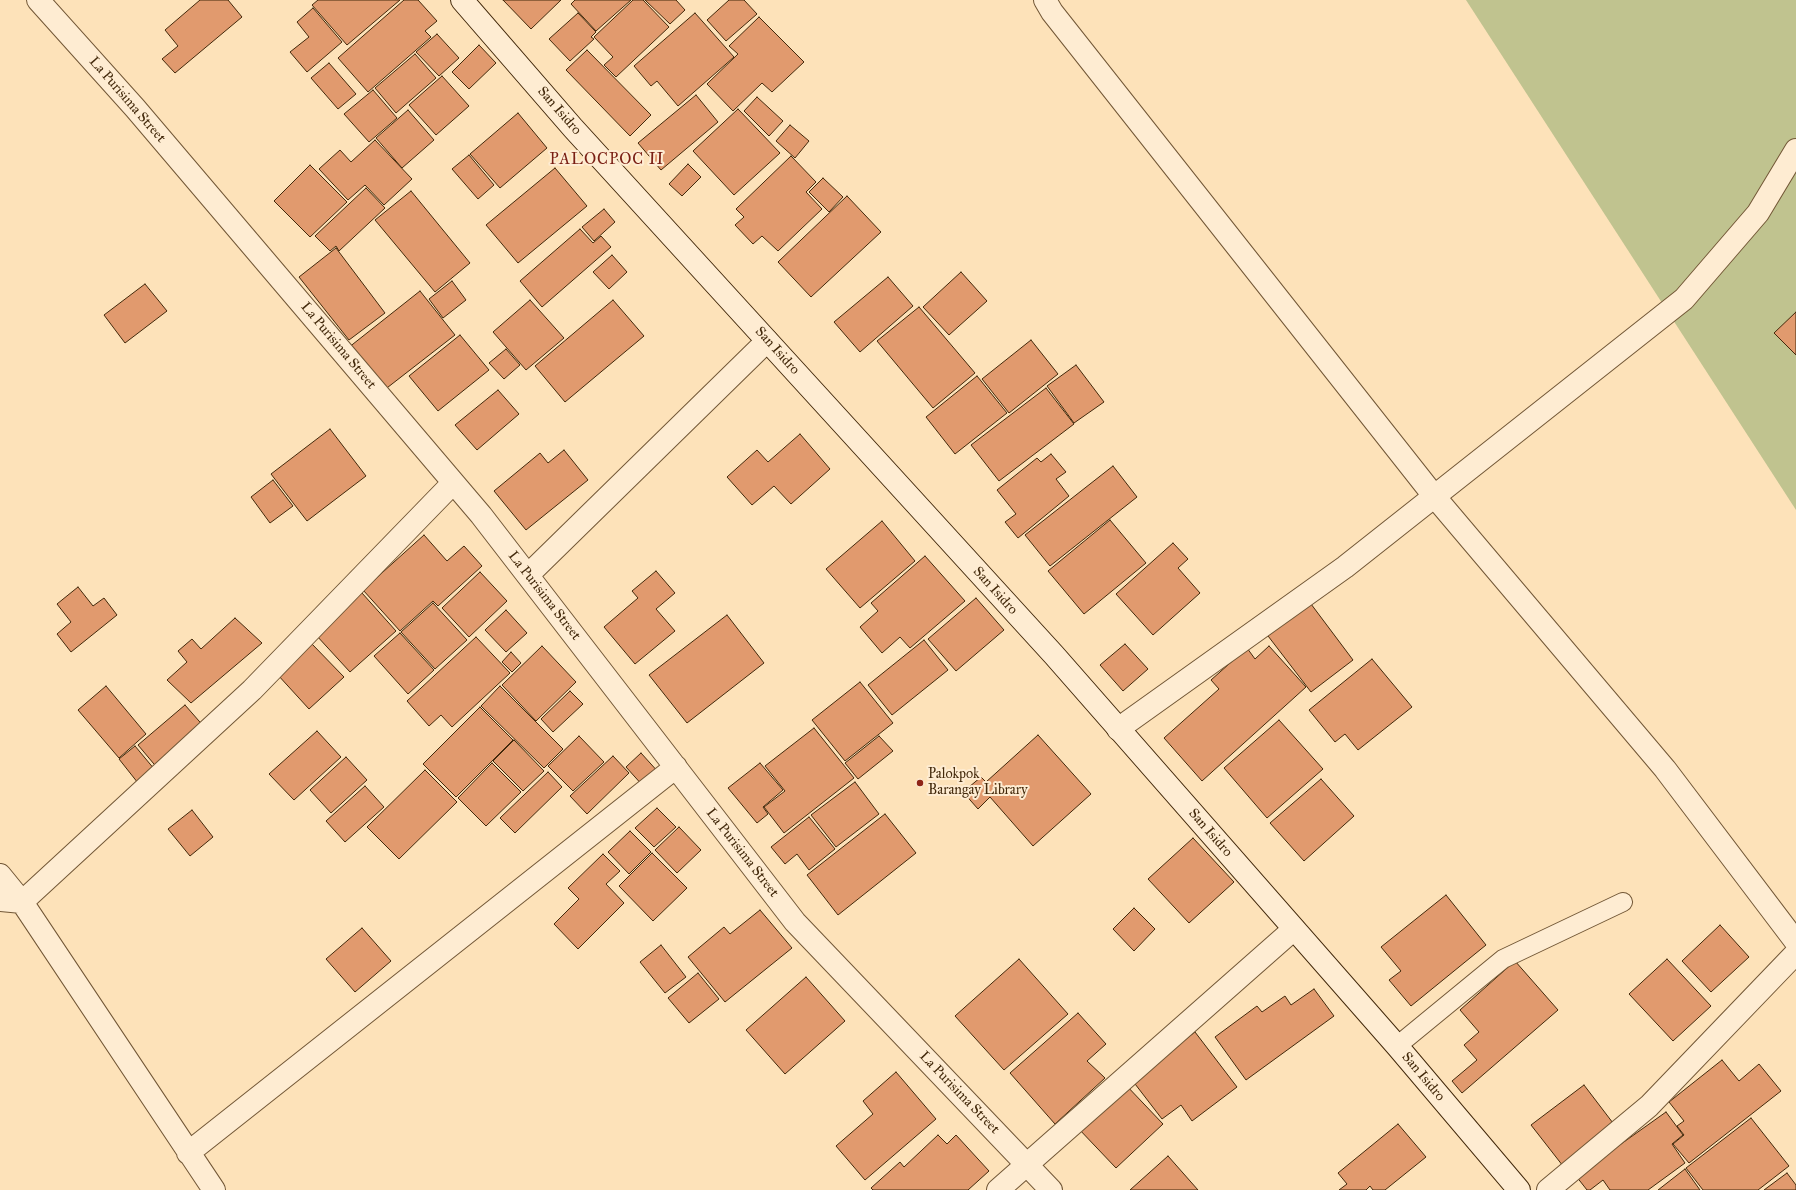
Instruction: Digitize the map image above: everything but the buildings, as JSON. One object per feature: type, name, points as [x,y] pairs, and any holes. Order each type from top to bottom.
[{"type":"street","name":"La Purisima Street","points":[[38,0],[135,108],[481,514],[795,922],[1051,1190]]},
{"type":"street","name":"San Isidro","points":[[462,0],[573,128],[1048,649],[1398,1046],[1518,1190]]},
{"type":"street","points":[[1044,0],[1062,25],[1434,496],[1665,769],[1796,942]]},
{"type":"street","points":[[1118,729],[1345,567],[1684,300],[1758,213],[1796,150]]},
{"type":"street","points":[[528,575],[768,341]]},
{"type":"street","points":[[0,900],[22,902],[252,690],[454,482]]},
{"type":"street","points":[[188,1153],[676,767]]},
{"type":"street","points":[[0,875],[22,902],[214,1190]]},
{"type":"street","points":[[998,1190],[1294,929]]},
{"type":"street","points":[[1548,1190],[1649,1106],[1796,953]]},
{"type":"lane","points":[[1398,1046],[1503,959],[1623,902]]},
{"type":"green space","points":[[1466,0],[1796,0],[1796,510]]},
{"type":"place","name":"Palokpok Barangay Library","points":[[920,783]]},
{"type":"district","name":"PALOCPOC II","points":[[607,160]]}]
